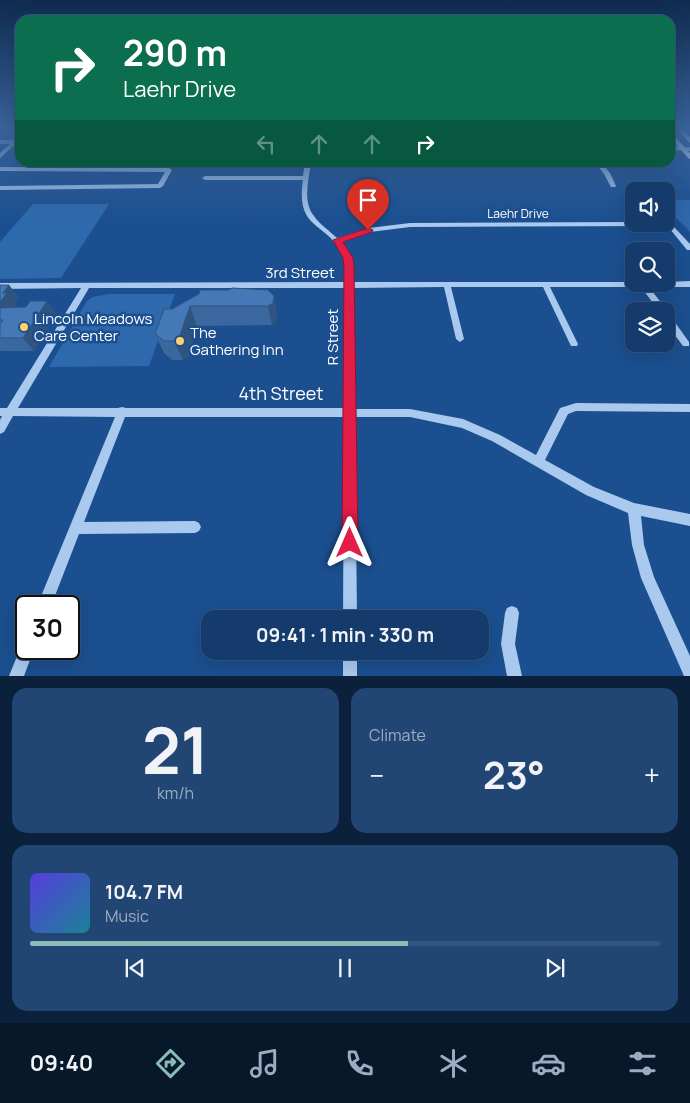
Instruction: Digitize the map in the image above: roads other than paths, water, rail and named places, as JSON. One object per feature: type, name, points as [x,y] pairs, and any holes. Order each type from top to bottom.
[{"type":"street","name":"R Street","points":[[307,167],[304,193],[307,210],[313,220],[338,240],[348,258],[350,610]]},
{"type":"street","points":[[602,167],[613,186]]},
{"type":"street","points":[[0,169],[169,170],[160,186],[0,188]]},
{"type":"street","points":[[204,178],[306,178]]},
{"type":"street","name":"Laehr Drive","points":[[338,240],[368,230],[410,225],[665,224],[672,228],[690,248]]},
{"type":"street","points":[[545,284],[574,344]]},
{"type":"street","name":"3rd Street","points":[[0,286],[625,284]]},
{"type":"street","name":"3rd Street","points":[[675,284],[690,284]]},
{"type":"street","points":[[447,285],[460,339]]},
{"type":"street","points":[[0,429],[5,412],[86,286]]},
{"type":"street","points":[[675,329],[686,344]]},
{"type":"street","points":[[539,460],[564,411],[576,407],[690,408]]},
{"type":"street","points":[[48,595],[122,411]]},
{"type":"street","name":"4th Street","points":[[5,412],[410,412],[463,424],[496,438],[539,460],[590,491],[634,509],[690,520]]},
{"type":"street","points":[[634,509],[638,545],[648,578],[690,674]]},
{"type":"street","points":[[75,528],[194,527]]},
{"type":"street","points":[[512,612],[508,644],[515,676]]},
{"type":"street","points":[[16,676],[23,660]]},
{"type":"street","points":[[350,660],[350,676]]},
{"type":"place","name":"Lincoln Meadows Care Center","points":[[24,327]]},
{"type":"place","name":"The Gathering Inn","points":[[180,341]]}]
